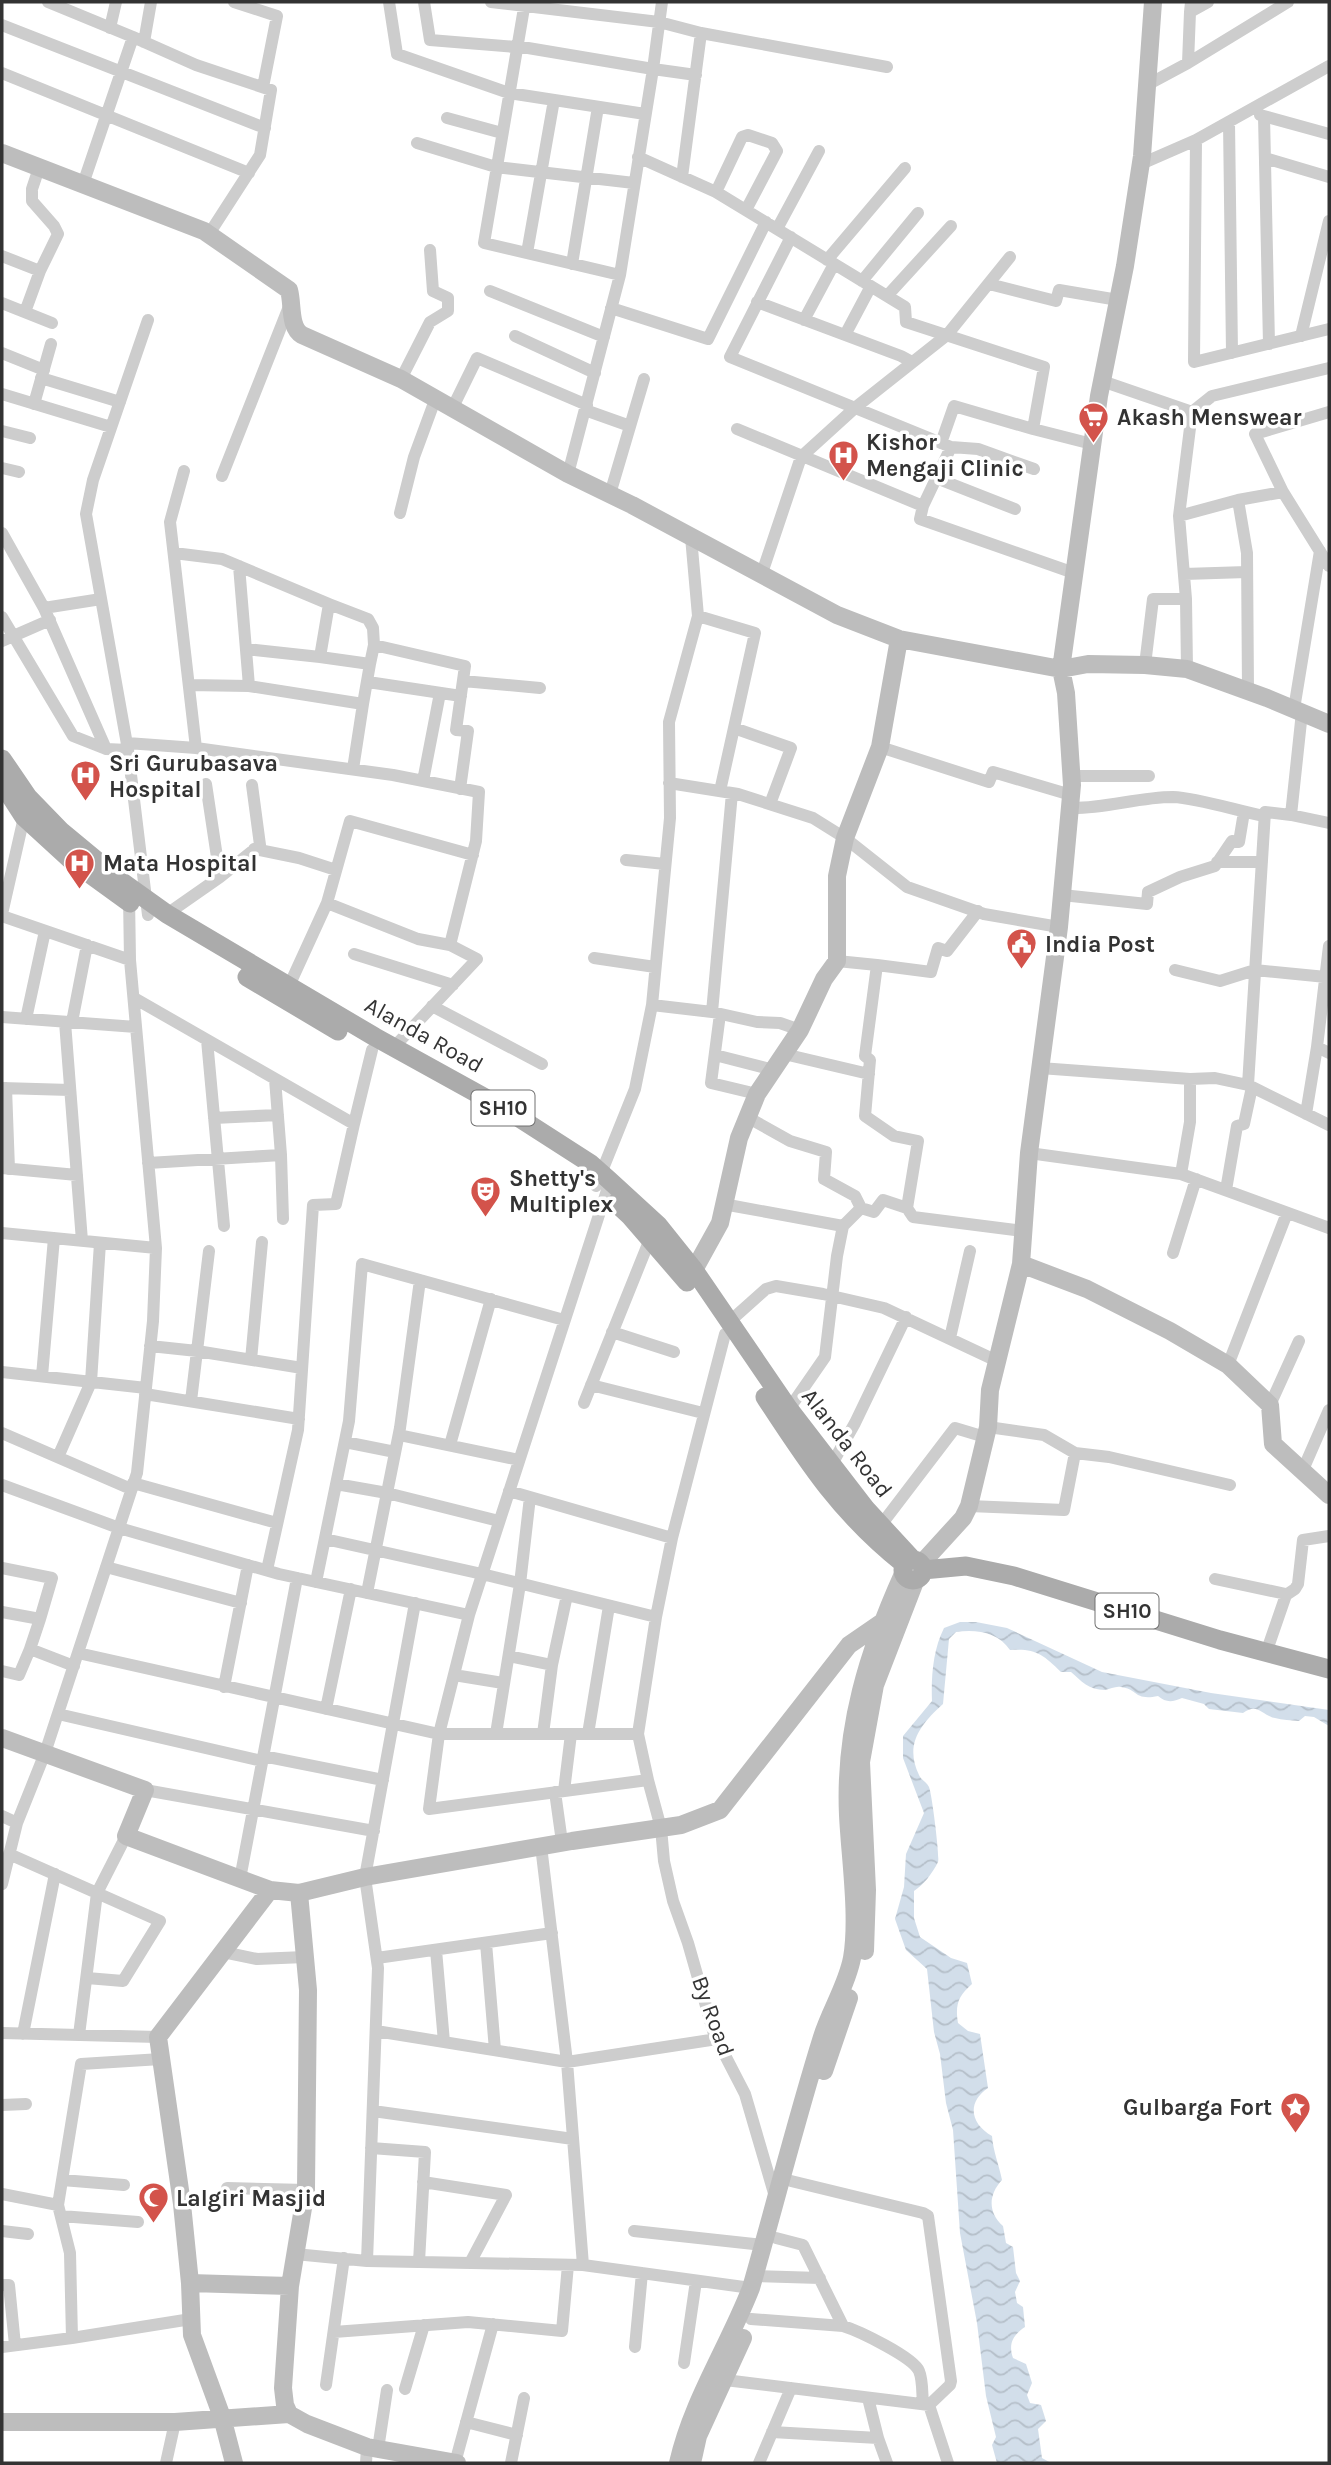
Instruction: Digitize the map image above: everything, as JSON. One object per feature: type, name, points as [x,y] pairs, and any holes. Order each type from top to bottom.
[{"type":"main road","name":"Alanda Road","points":[[4,771],[61,831],[144,903],[288,1002],[372,1050],[545,1141]]},
{"type":"main road","name":"Alanda Road","points":[[4,771],[24,817],[72,861],[507,1110],[658,1226],[727,1328],[809,1464],[851,1517],[876,1531],[913,1569]]},
{"type":"main road","name":"Alanda Road","points":[[603,1184],[650,1239],[685,1266]]},
{"type":"main road","name":"Alanda Road","points":[[727,1328],[866,1509],[876,1531]]},
{"type":"main road","name":"SH10","points":[[913,1569],[966,1566],[1014,1576],[1266,1653],[1329,1669]]},
{"type":"street","points":[[48,2],[196,65],[271,90],[260,155],[209,234]]},
{"type":"street","points":[[110,28],[116,2]]},
{"type":"street","points":[[83,184],[121,73],[139,40],[151,2]]},
{"type":"street","points":[[233,2],[277,16]]},
{"type":"street","points":[[263,87],[280,2]]},
{"type":"street","points":[[389,2],[397,54],[509,93],[645,114]]},
{"type":"street","points":[[424,2],[432,66]]},
{"type":"street","points":[[491,2],[659,22],[701,33],[887,67]]},
{"type":"street","points":[[568,474],[620,275],[662,2]]},
{"type":"street","points":[[769,2242],[776,2200],[826,2024],[851,1961],[854,1932],[848,1761],[859,1697],[881,1623],[913,1569],[962,1518],[969,1506],[986,1432],[990,1390],[1021,1264],[1029,1153],[1059,927],[1070,801],[1066,693],[1061,669],[1092,444],[1141,164],[1153,2]]},
{"type":"street","points":[[1188,63],[1191,7],[1208,2]]},
{"type":"street","points":[[1147,85],[1288,2]]},
{"type":"street","points":[[525,4],[484,243],[620,275]]},
{"type":"street","points":[[2,25],[265,128]]},
{"type":"street","points":[[682,177],[701,33]]},
{"type":"street","points":[[430,40],[517,47],[696,75]]},
{"type":"street","points":[[1141,164],[1229,122],[1329,66]]},
{"type":"street","points":[[2,73],[249,173]]},
{"type":"street","points":[[527,253],[554,100]]},
{"type":"street","points":[[572,264],[598,107]]},
{"type":"street","points":[[1250,111],[1329,134]]},
{"type":"street","points":[[1264,116],[1269,344]]},
{"type":"street","points":[[447,118],[502,133]]},
{"type":"street","points":[[1229,122],[1232,353]]},
{"type":"street","points":[[716,192],[741,136],[748,135],[772,143],[777,151],[746,210]]},
{"type":"street","points":[[1196,139],[1194,362],[1329,329]]},
{"type":"street","points":[[417,143],[496,167],[634,183]]},
{"type":"street","points":[[611,308],[708,339],[771,225],[819,151]]},
{"type":"street","points":[[2,153],[209,234],[289,290],[296,332],[401,379],[568,474],[837,615],[900,639],[1061,669],[1088,664],[1187,669],[1329,724]]},
{"type":"street","points":[[638,157],[716,192],[905,307],[906,322],[1044,367],[1033,429]]},
{"type":"street","points":[[1265,158],[1329,177]]},
{"type":"street","points":[[25,312],[40,271],[58,234],[32,201],[32,189],[39,168]]},
{"type":"street","points":[[804,320],[831,262],[905,168]]},
{"type":"street","points":[[845,335],[866,283],[918,213]]},
{"type":"street","points":[[1301,336],[1329,221]]},
{"type":"street","points":[[887,296],[951,226]]},
{"type":"street","points":[[791,237],[730,357],[946,445],[978,449],[1034,469]]},
{"type":"street","points":[[401,379],[430,322],[448,311],[447,298],[433,291],[430,250]]},
{"type":"street","points":[[2,256],[40,271]]},
{"type":"street","points":[[761,576],[801,457],[856,407],[947,335],[1010,257]]},
{"type":"street","points":[[989,284],[1056,301],[1059,290],[1118,300]]},
{"type":"street","points":[[490,291],[604,337]]},
{"type":"street","points":[[222,475],[292,300]]},
{"type":"street","points":[[757,302],[912,362]]},
{"type":"street","points":[[2,303],[52,323]]},
{"type":"street","points":[[2,1885],[17,1823],[45,1753],[136,1473],[150,1346],[156,1248],[130,960],[144,903],[127,746],[86,514],[93,480],[148,320]]},
{"type":"street","points":[[515,336],[595,373]]},
{"type":"street","points":[[34,404],[51,344]]},
{"type":"street","points":[[2,353],[42,374],[120,402]]},
{"type":"street","points":[[452,409],[478,358],[630,426]]},
{"type":"street","points":[[1187,669],[1186,599],[1179,516],[1192,412],[1212,396],[1329,369]]},
{"type":"street","points":[[610,494],[644,379]]},
{"type":"street","points":[[1102,381],[1192,412]]},
{"type":"street","points":[[2,394],[111,427]]},
{"type":"street","points":[[400,513],[414,457],[435,400]]},
{"type":"street","points":[[1074,573],[920,519],[946,445],[954,406],[1092,444]]},
{"type":"street","points":[[1329,412],[1255,433],[1283,492],[1329,566]]},
{"type":"street","points":[[737,429],[923,506]]},
{"type":"street","points":[[2,431],[30,438]]},
{"type":"street","points":[[2,468],[19,472]]},
{"type":"street","points":[[184,471],[170,523],[196,748]]},
{"type":"street","points":[[936,478],[1015,509]]},
{"type":"street","points":[[1179,516],[1238,500],[1283,492]]},
{"type":"street","points":[[1238,500],[1247,553],[1248,691]]},
{"type":"street","points":[[2,533],[47,614],[106,749]]},
{"type":"street","points":[[648,1780],[429,1809],[439,1734],[469,1615],[635,1088],[652,1005],[670,818],[669,722],[698,616],[691,537]]},
{"type":"street","points":[[1291,815],[1298,711],[1320,551]]},
{"type":"street","points":[[174,553],[222,559],[368,619],[373,628],[374,645],[353,769]]},
{"type":"street","points":[[239,566],[249,686]]},
{"type":"street","points":[[1184,574],[1247,572]]},
{"type":"street","points":[[7,638],[47,614],[101,598]]},
{"type":"street","points":[[1145,665],[1153,599],[1186,599]]},
{"type":"street","points":[[320,657],[329,604]]},
{"type":"street","points":[[698,616],[755,633],[734,728],[726,792],[712,1083],[757,1094]]},
{"type":"street","points":[[2,617],[7,638],[73,736],[106,749],[127,746],[196,748],[353,769],[479,792],[476,841],[450,945]]},
{"type":"street","points":[[685,1266],[720,1223],[739,1138],[757,1094],[800,1030],[824,979],[837,961],[837,876],[845,838],[880,747],[900,639]]},
{"type":"street","points":[[374,645],[465,666],[456,730],[468,731],[460,789]]},
{"type":"street","points":[[246,649],[370,664]]},
{"type":"street","points":[[463,681],[540,688]]},
{"type":"street","points":[[368,682],[461,696]]},
{"type":"street","points":[[189,685],[249,686],[363,704]]},
{"type":"street","points":[[423,781],[440,693]]},
{"type":"street","points":[[734,728],[792,748],[770,804]]},
{"type":"street","points":[[880,747],[989,782],[993,772],[1093,809],[1142,799],[1176,797],[1264,816]]},
{"type":"street","points":[[1071,776],[1149,776]]},
{"type":"street","points":[[669,783],[726,792],[813,818],[845,838],[907,887],[978,912],[1059,927]]},
{"type":"street","points":[[206,784],[220,877]]},
{"type":"street","points":[[144,903],[220,877],[260,845],[252,785]]},
{"type":"street","points":[[1226,1190],[1237,1126],[1244,1124],[1250,1086],[1265,811],[1329,823]]},
{"type":"street","points":[[1062,895],[1147,904],[1149,892],[1180,877],[1215,866],[1232,841],[1239,842],[1244,812]]},
{"type":"street","points":[[24,817],[2,915],[130,960]]},
{"type":"street","points":[[289,986],[327,903],[350,821],[473,855]]},
{"type":"street","points":[[254,849],[299,858],[336,870]]},
{"type":"street","points":[[626,860],[665,864]]},
{"type":"street","points":[[1217,862],[1262,862]]},
{"type":"street","points":[[327,903],[418,939],[450,945],[477,959],[394,1047]]},
{"type":"street","points":[[837,961],[930,972],[938,948],[947,951],[978,912]]},
{"type":"street","points":[[26,1019],[45,931]]},
{"type":"street","points":[[82,1241],[70,1090],[69,1022],[87,946]]},
{"type":"street","points":[[1306,1114],[1329,946]]},
{"type":"street","points":[[354,954],[453,985]]},
{"type":"street","points":[[594,958],[655,967]]},
{"type":"street","points":[[877,965],[865,1056],[870,1060],[865,1116],[894,1136],[918,1141],[907,1208]]},
{"type":"street","points":[[1175,970],[1220,981],[1255,970],[1325,976]]},
{"type":"street","points":[[134,998],[354,1124]]},
{"type":"street","points":[[652,1005],[716,1013],[757,1022],[780,1023],[800,1030]]},
{"type":"street","points":[[432,1006],[541,1064]]},
{"type":"street","points":[[2,1017],[136,1027]]},
{"type":"street","points":[[207,1040],[224,1226]]},
{"type":"street","points":[[1317,1047],[1329,1053]]},
{"type":"street","points":[[267,1570],[299,1419],[313,1205],[337,1204],[372,1050]]},
{"type":"street","points":[[784,1054],[869,1074]]},
{"type":"street","points":[[715,1055],[774,1070]]},
{"type":"street","points":[[1040,1068],[1190,1079],[1215,1078],[1250,1086],[1329,1125]]},
{"type":"street","points":[[275,1079],[281,1155],[282,1219]]},
{"type":"street","points":[[1181,1174],[1190,1122],[1190,1079]]},
{"type":"street","points":[[70,1090],[4,1088],[5,1169],[77,1175]]},
{"type":"street","points":[[214,1118],[278,1115]]},
{"type":"street","points":[[747,1117],[790,1141],[826,1152],[824,1179],[855,1196],[861,1208],[874,1212],[883,1200],[907,1208],[913,1217],[1023,1231]]},
{"type":"street","points":[[1029,1153],[1181,1174],[1329,1228]]},
{"type":"street","points":[[148,1163],[281,1155]]},
{"type":"street","points":[[1173,1254],[1196,1179]]},
{"type":"street","points":[[723,1204],[843,1226]]},
{"type":"street","points":[[789,1409],[825,1357],[843,1226],[861,1208]]},
{"type":"street","points":[[1228,1365],[1287,1213]]},
{"type":"street","points":[[2,1233],[156,1248]]},
{"type":"street","points":[[42,1376],[54,1238]]},
{"type":"street","points":[[584,1403],[650,1239]]},
{"type":"street","points":[[251,1360],[262,1242]]},
{"type":"street","points":[[58,1457],[91,1382],[100,1243]]},
{"type":"street","points":[[191,1402],[209,1251]]},
{"type":"street","points":[[950,1338],[970,1251]]},
{"type":"street","points":[[316,1582],[349,1421],[362,1264],[564,1320]]},
{"type":"street","points":[[1021,1264],[1087,1289],[1170,1331],[1228,1365],[1270,1405]]},
{"type":"street","points":[[366,1593],[399,1435],[420,1280]]},
{"type":"street","points":[[78,1653],[439,1734],[638,1734],[656,1617],[672,1538],[727,1328],[771,1286],[884,1308],[997,1361]]},
{"type":"street","points":[[450,1445],[491,1299]]},
{"type":"street","points":[[832,1464],[906,1317]]},
{"type":"street","points":[[612,1332],[674,1352]]},
{"type":"street","points":[[1299,1341],[1270,1405],[1273,1444],[1329,1495]]},
{"type":"street","points":[[150,1346],[302,1368]]},
{"type":"street","points":[[2,1371],[91,1382],[191,1402],[299,1419]]},
{"type":"street","points":[[591,1385],[703,1413]]},
{"type":"street","points":[[1303,1472],[1329,1410]]},
{"type":"street","points":[[876,1531],[956,1428],[1044,1435],[1076,1453],[1109,1457],[1230,1485]]},
{"type":"street","points":[[2,1433],[132,1486],[277,1523]]},
{"type":"street","points":[[399,1435],[519,1460]]},
{"type":"street","points":[[345,1442],[395,1452]]},
{"type":"street","points":[[969,1506],[1064,1510],[1076,1453]]},
{"type":"street","points":[[336,1484],[387,1493],[499,1521]]},
{"type":"street","points":[[2,1485],[119,1528],[248,1565],[469,1615]]},
{"type":"street","points":[[509,1491],[672,1538]]},
{"type":"street","points":[[496,1734],[520,1584],[530,1497]]},
{"type":"street","points":[[1215,1580],[1286,1594],[1298,1584],[1303,1540],[1329,1536]]},
{"type":"street","points":[[325,1539],[656,1617]]},
{"type":"street","points":[[224,1687],[248,1565]]},
{"type":"street","points":[[106,1567],[241,1603]]},
{"type":"street","points":[[2,1568],[52,1578],[19,1675],[2,1671]]},
{"type":"street","points":[[678,2463],[694,2408],[725,2351],[757,2280],[865,1950],[867,1891],[861,1762],[875,1685],[913,1569]]},
{"type":"street","points":[[240,1879],[297,1578]]},
{"type":"street","points":[[326,1709],[351,1589]]},
{"type":"street","points":[[1266,1653],[1286,1594]]},
{"type":"street","points":[[543,1734],[552,1665],[567,1595]]},
{"type":"street","points":[[367,2261],[377,1958],[365,1877],[415,1603]]},
{"type":"street","points":[[588,1734],[609,1606]]},
{"type":"street","points":[[2,1612],[40,1619]]},
{"type":"street","points":[[126,1836],[270,1890],[299,1893],[365,1877],[562,1842],[681,1825],[720,1810],[849,1645],[881,1623]]},
{"type":"street","points":[[30,1649],[74,1666]]},
{"type":"street","points":[[509,1656],[552,1665]]},
{"type":"street","points":[[454,1675],[503,1683]]},
{"type":"street","points":[[58,1714],[263,1759],[383,1780]]},
{"type":"street","points":[[562,1842],[560,1792],[571,1734]]},
{"type":"street","name":"By Road","points":[[638,1734],[661,1828],[664,1861],[673,1901],[717,2039],[746,2094],[776,2200]]},
{"type":"street","points":[[2,1738],[145,1790],[374,1831]]},
{"type":"street","points":[[79,2035],[97,1893],[126,1836],[145,1790]]},
{"type":"street","points":[[2,1816],[17,1823]]},
{"type":"street","points":[[541,1846],[567,2062],[583,2265]]},
{"type":"street","points":[[9,1854],[160,1921],[123,1981],[87,1978]]},
{"type":"street","points":[[23,2034],[55,1874]]},
{"type":"street","points":[[234,2463],[222,2417],[192,2335],[182,2204],[158,2038],[270,1890]]},
{"type":"street","points":[[289,2414],[283,2388],[290,2286],[306,2190],[308,1990],[299,1893]]},
{"type":"street","points":[[377,1958],[552,1933]]},
{"type":"street","points":[[486,1942],[495,2050]]},
{"type":"street","points":[[436,1950],[444,2042]]},
{"type":"street","points":[[223,1952],[257,1959],[305,1957]]},
{"type":"street","points":[[376,2031],[567,2062],[717,2039]]},
{"type":"street","points":[[2,2033],[158,2038]]},
{"type":"street","points":[[72,2338],[70,2253],[60,2211],[62,2180],[81,2064],[161,2059]]},
{"type":"street","points":[[2,2105],[26,2104]]},
{"type":"street","points":[[373,2111],[573,2139]]},
{"type":"street","points":[[371,2148],[425,2152],[419,2262]]},
{"type":"street","points":[[62,2180],[124,2185]]},
{"type":"street","points":[[725,2380],[926,2404],[950,2385],[927,2215],[791,2181]]},
{"type":"street","points":[[423,2182],[506,2195],[470,2263]]},
{"type":"street","points":[[182,2204],[226,2198],[227,2188],[306,2190]]},
{"type":"street","points":[[2,2194],[60,2211],[138,2222]]},
{"type":"street","points":[[2,2231],[28,2234]]},
{"type":"street","points":[[634,2231],[803,2245],[843,2326]]},
{"type":"street","points":[[295,2254],[367,2261],[583,2265],[696,2281],[820,2278]]},
{"type":"street","points":[[326,2385],[344,2258]]},
{"type":"street","points":[[334,2332],[468,2322],[562,2331],[568,2265]]},
{"type":"street","points":[[635,2347],[642,2273]]},
{"type":"street","points":[[692,2463],[698,2436],[751,2319],[757,2280]]},
{"type":"street","points":[[684,2363],[696,2281]]},
{"type":"street","points":[[190,2283],[290,2286]]},
{"type":"street","points":[[2,2285],[9,2284],[8,2346],[191,2319]]},
{"type":"street","points":[[751,2319],[843,2326],[870,2336],[915,2366],[920,2374],[926,2404],[948,2463]]},
{"type":"street","points":[[2,2422],[175,2422],[289,2414],[370,2453],[456,2463],[493,2324]]},
{"type":"street","points":[[405,2389],[424,2325]]},
{"type":"street","points":[[759,2463],[791,2388]]},
{"type":"street","points":[[370,2453],[387,2390]]},
{"type":"street","points":[[511,2463],[524,2398]]},
{"type":"street","points":[[869,2398],[887,2463]]},
{"type":"street","points":[[166,2463],[175,2422]]},
{"type":"street","points":[[466,2422],[517,2435]]},
{"type":"street","points":[[772,2432],[878,2438]]},
{"type":"water","points":[[960,1622],[1007,1628],[1102,1672],[1211,1693],[1329,1710],[1329,1726],[1314,1717],[1305,1716],[1299,1721],[1284,1720],[1256,1709],[1243,1713],[1209,1709],[1204,1704],[1182,1698],[1170,1701],[1158,1696],[1144,1697],[1121,1687],[1099,1690],[1071,1672],[1061,1672],[1038,1654],[1026,1650],[1010,1650],[999,1639],[986,1633],[956,1632],[949,1639],[943,1704],[922,1727],[914,1744],[915,1764],[930,1792],[938,1862],[930,1875],[914,1891],[914,1918],[920,1937],[951,1958],[967,1963],[972,1984],[959,2001],[958,2023],[968,2031],[980,2034],[988,2088],[976,2100],[974,2113],[979,2126],[992,2136],[1002,2180],[992,2198],[992,2210],[1003,2226],[1006,2243],[1013,2247],[1016,2273],[1020,2281],[1015,2292],[1017,2303],[1023,2307],[1025,2327],[1017,2333],[1011,2348],[1013,2358],[1026,2364],[1032,2383],[1027,2395],[1030,2403],[1041,2405],[1046,2421],[1038,2429],[1042,2458],[1051,2463],[997,2463],[992,2445],[996,2437],[986,2396],[977,2323],[960,2233],[953,2130],[934,2032],[927,1969],[906,1950],[895,1919],[904,1887],[906,1854],[924,1813],[903,1758],[903,1736],[932,1701],[934,1663],[944,1628]]},
{"type":"place","name":"Akash Menswear","points":[[1094,444]]},
{"type":"place","name":"Kishor Mengaji Clinic","points":[[843,482]]},
{"type":"place","name":"Sri Gurubasava Hospital","points":[[86,803]]},
{"type":"place","name":"Mata Hospital","points":[[80,890]]},
{"type":"place","name":"India Post","points":[[1022,971]]},
{"type":"place","name":"Shetty's Multiplex","points":[[486,1218]]},
{"type":"place","name":"Gulbarga Fort","points":[[1295,2134]]},
{"type":"place","name":"Lalgiri Masjid","points":[[153,2225]]}]
